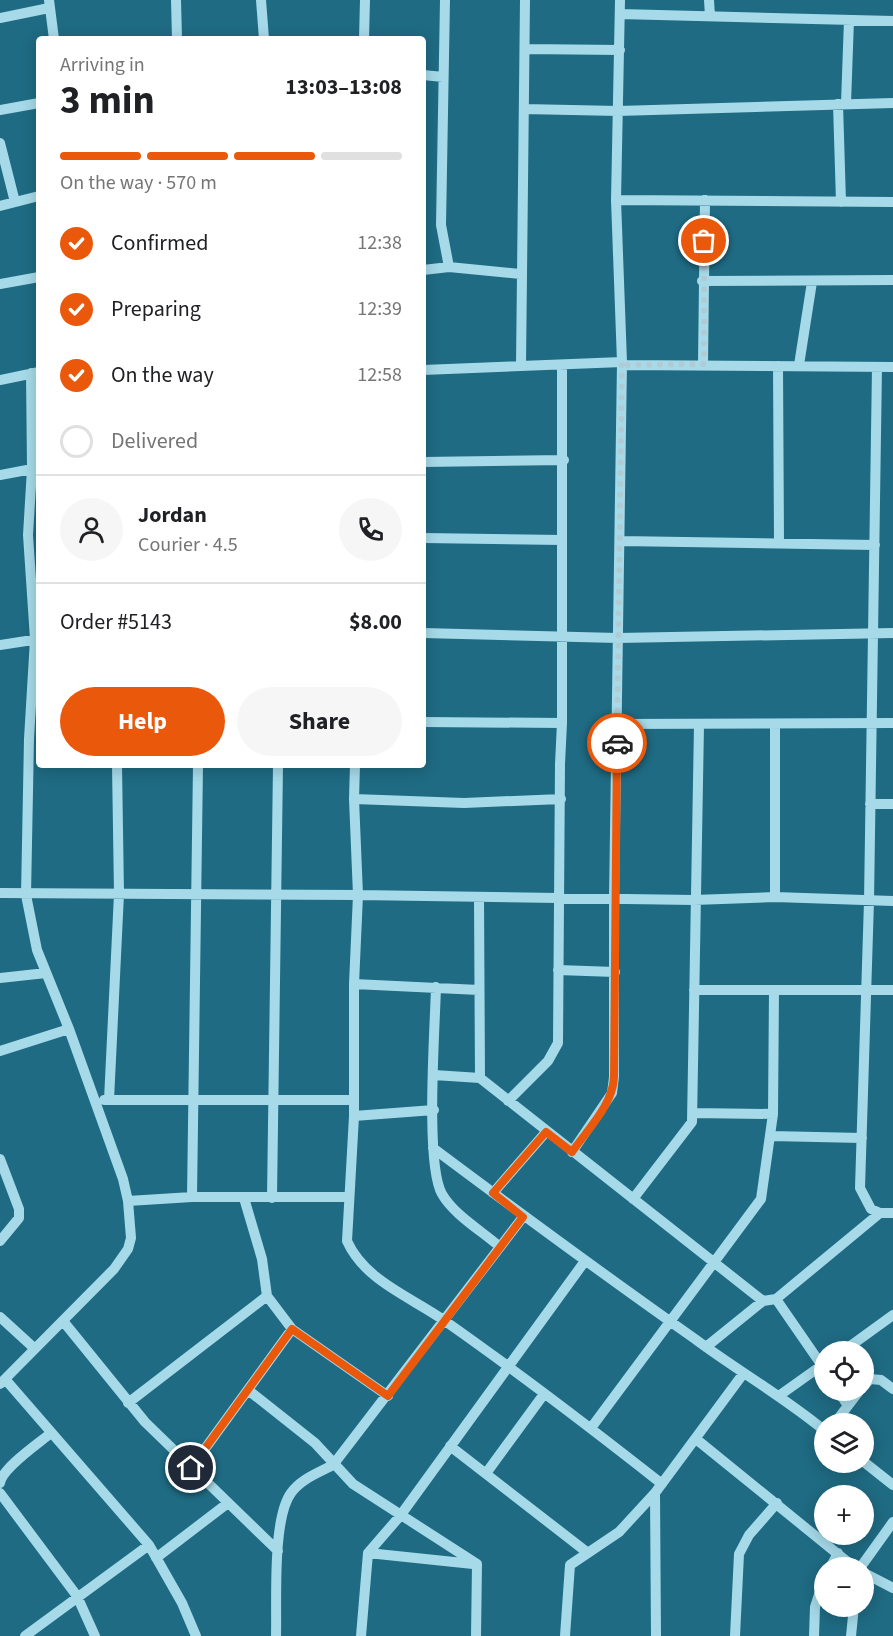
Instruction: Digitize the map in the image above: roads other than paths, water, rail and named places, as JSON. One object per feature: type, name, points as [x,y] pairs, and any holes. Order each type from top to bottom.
[{"type":"street","points":[[177,0],[177,36]]},
{"type":"street","points":[[261,0],[264,36]]},
{"type":"street","points":[[364,36],[365,0]]},
{"type":"street","points":[[445,0],[443,77],[445,147],[441,225],[449,267]]},
{"type":"street","points":[[521,366],[520,274],[525,0]]},
{"type":"street","points":[[572,1152],[612,1093],[622,362],[616,200],[621,0]]},
{"type":"street","points":[[709,0],[710,16]]},
{"type":"street","points":[[0,18],[49,4],[54,36]]},
{"type":"street","points":[[620,14],[893,21]]},
{"type":"street","points":[[841,202],[842,103],[849,20]]},
{"type":"street","points":[[525,49],[620,50]]},
{"type":"street","points":[[426,75],[443,77]]},
{"type":"street","points":[[524,109],[618,111],[893,103]]},
{"type":"street","points":[[0,110],[36,104]]},
{"type":"street","points":[[0,143],[15,202]]},
{"type":"street","points":[[0,206],[36,197]]},
{"type":"street","points":[[616,200],[893,202]]},
{"type":"street","points":[[704,364],[702,281],[705,200]]},
{"type":"street","points":[[426,270],[449,267],[520,274]]},
{"type":"street","points":[[0,284],[36,278]]},
{"type":"street","points":[[702,281],[893,280]]},
{"type":"street","points":[[799,365],[812,282]]},
{"type":"street","points":[[426,370],[622,362],[623,365],[893,367]]},
{"type":"street","points":[[508,1101],[557,1049],[564,460],[562,365]]},
{"type":"street","points":[[778,366],[779,543]]},
{"type":"street","points":[[877,367],[875,545],[871,633],[873,723],[870,901],[865,990],[860,1188],[871,1209],[880,1213],[893,1212]]},
{"type":"street","points":[[0,380],[35,373],[28,535],[36,627]]},
{"type":"street","points":[[426,462],[564,460]]},
{"type":"street","points":[[0,475],[32,469]]},
{"type":"street","points":[[426,537],[562,540]]},
{"type":"street","points":[[620,541],[875,545]]},
{"type":"street","points":[[426,633],[618,638],[893,633]]},
{"type":"street","points":[[0,645],[36,639]]},
{"type":"street","points":[[36,652],[29,739],[26,895],[37,950],[95,1100],[129,1201],[131,1222],[128,1249],[114,1269],[2,1382],[51,1433],[149,1545],[182,1603],[196,1636]]},
{"type":"street","points":[[426,722],[562,723]]},
{"type":"street","points":[[618,724],[893,723]]},
{"type":"street","points":[[633,1199],[692,1122],[694,900],[699,725]]},
{"type":"street","points":[[775,897],[776,725]]},
{"type":"street","points":[[109,1100],[119,894],[117,768]]},
{"type":"street","points":[[192,1197],[198,768]]},
{"type":"street","points":[[272,1198],[278,768]]},
{"type":"street","points":[[356,768],[354,800],[358,894],[354,984],[354,1116],[346,1231],[355,1256],[378,1279],[444,1320],[591,1428],[658,1489],[656,1636]]},
{"type":"street","points":[[354,800],[464,802],[561,799]]},
{"type":"street","points":[[870,804],[893,804]]},
{"type":"street","points":[[0,893],[197,896],[358,894],[694,900],[775,897],[893,901]]},
{"type":"street","points":[[479,897],[480,1078]]},
{"type":"street","points":[[558,970],[615,972]]},
{"type":"street","points":[[0,978],[46,973]]},
{"type":"street","points":[[354,984],[478,990]]},
{"type":"street","points":[[436,987],[433,1148],[440,1190],[443,1197],[500,1246]]},
{"type":"street","points":[[694,990],[893,990]]},
{"type":"street","points":[[591,1428],[761,1199],[773,1114],[774,990]]},
{"type":"street","points":[[0,1051],[69,1029]]},
{"type":"street","points":[[434,1075],[480,1078],[763,1300]]},
{"type":"street","points":[[95,1100],[353,1100]]},
{"type":"street","points":[[354,1116],[434,1110]]},
{"type":"street","points":[[693,1113],[773,1114]]},
{"type":"street","points":[[493,1193],[546,1132]]},
{"type":"street","points":[[771,1136],[862,1138]]},
{"type":"street","points":[[433,1148],[585,1262],[743,1374],[780,1395],[814,1422]]},
{"type":"street","points":[[0,1159],[19,1209],[19,1218],[0,1241]]},
{"type":"street","points":[[129,1201],[192,1197],[349,1197]]},
{"type":"street","points":[[244,1198],[261,1259],[267,1296],[292,1329],[388,1396]]},
{"type":"street","points":[[706,1347],[763,1300],[776,1299],[880,1213]]},
{"type":"street","points":[[276,1636],[278,1551],[286,1500],[298,1485],[333,1465],[523,1217]]},
{"type":"street","points":[[361,1636],[368,1553],[400,1516],[585,1262]]},
{"type":"street","points":[[128,1402],[267,1296]]},
{"type":"street","points":[[776,1299],[814,1352]]},
{"type":"street","points":[[857,1341],[893,1315]]},
{"type":"street","points":[[0,1317],[34,1348]]},
{"type":"street","points":[[63,1321],[128,1402],[191,1468],[278,1551]]},
{"type":"street","points":[[191,1468],[292,1329]]},
{"type":"street","points":[[780,1395],[814,1373]]},
{"type":"street","points":[[565,1636],[567,1570],[576,1560],[619,1532],[658,1489],[743,1374]]},
{"type":"street","points":[[874,1379],[893,1389]]},
{"type":"street","points":[[248,1390],[315,1443],[353,1484],[477,1564]]},
{"type":"street","points":[[487,1472],[544,1394]]},
{"type":"street","points":[[845,1401],[848,1406]]},
{"type":"street","points":[[843,1413],[852,1401]]},
{"type":"street","points":[[0,1483],[0,1478],[11,1466],[51,1433]]},
{"type":"street","points":[[696,1439],[843,1557]]},
{"type":"street","points":[[450,1446],[487,1472],[588,1553]]},
{"type":"street","points":[[874,1470],[893,1485]]},
{"type":"street","points":[[0,1493],[77,1596],[95,1636]]},
{"type":"street","points":[[156,1558],[228,1503]]},
{"type":"street","points":[[735,1636],[736,1573],[740,1554],[749,1535],[777,1503]]},
{"type":"street","points":[[866,1557],[893,1522]]},
{"type":"street","points":[[25,1636],[149,1545]]},
{"type":"street","points":[[368,1553],[477,1564]]},
{"type":"street","points":[[836,1557],[838,1553]]},
{"type":"street","points":[[476,1636],[477,1564]]},
{"type":"street","points":[[874,1578],[893,1588]]},
{"type":"street","points":[[814,1636],[815,1617]]},
{"type":"street","points":[[851,1636],[853,1617]]}]
